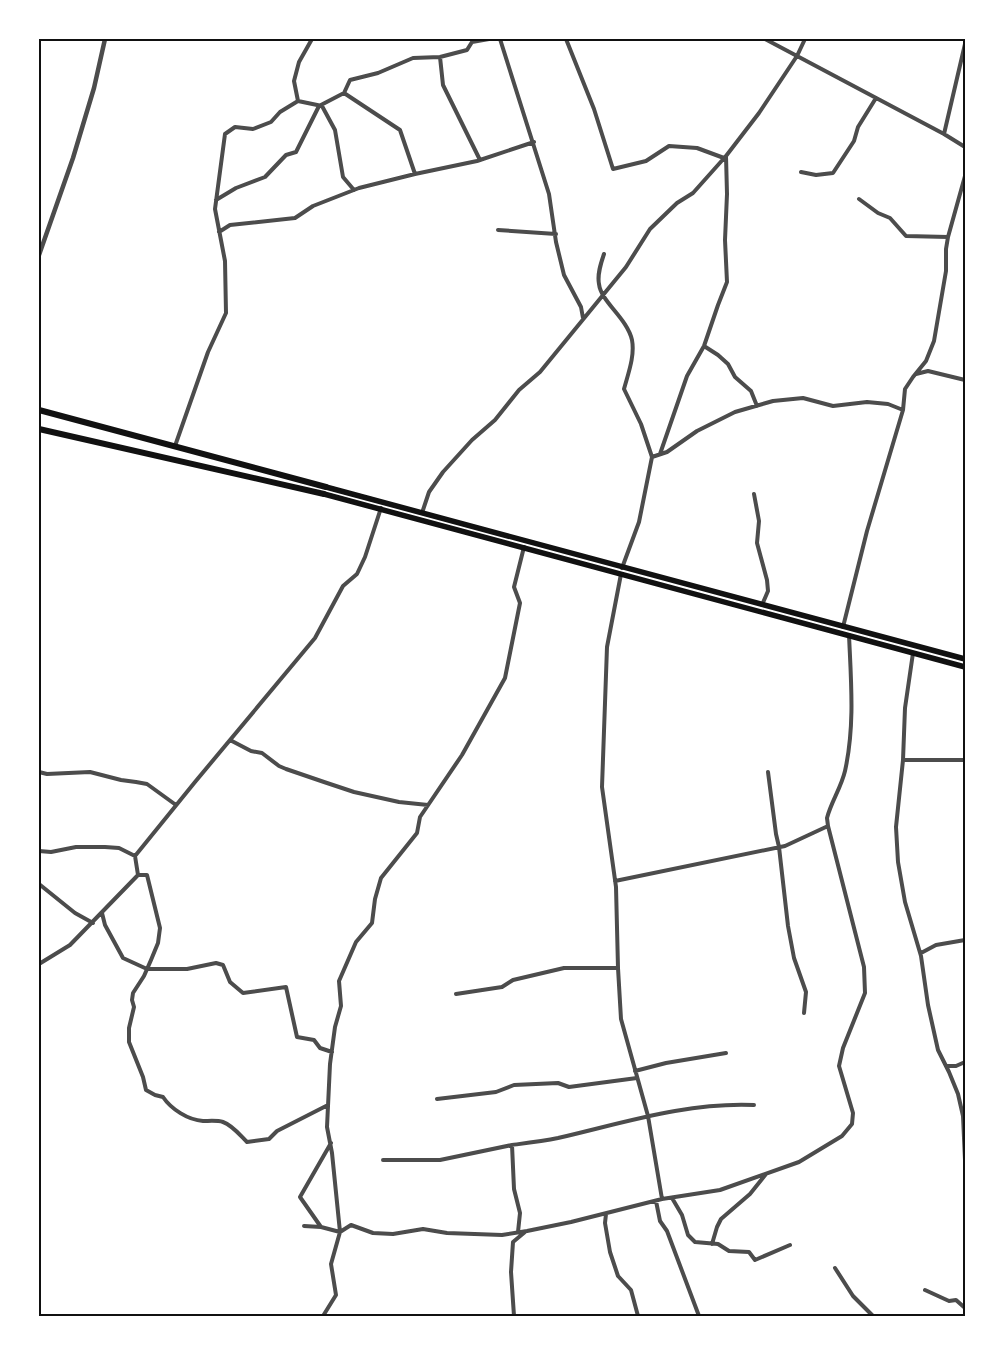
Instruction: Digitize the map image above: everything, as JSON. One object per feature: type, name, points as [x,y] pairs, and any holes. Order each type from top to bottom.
[{"type":"highway","points":[[39,410],[175,446],[381,508],[524,547],[762,605],[965,659]]},
{"type":"highway","points":[[39,429],[325,490],[422,513],[849,636],[965,667]]},
{"type":"street","points":[[39,255],[73,158],[94,88],[105,39]]},
{"type":"street","points":[[298,101],[294,81],[299,62],[312,39]]},
{"type":"street","points":[[216,200],[236,188],[265,178],[286,155],[296,152],[320,106],[344,93],[350,80],[378,73],[413,58],[440,57],[467,50],[472,42],[489,39]]},
{"type":"street","points":[[500,39],[549,194],[564,275],[580,307],[583,318]]},
{"type":"street","points":[[566,39],[594,109],[613,169],[646,161],[669,146],[697,148],[725,157]]},
{"type":"street","points":[[766,39],[965,147]]},
{"type":"street","points":[[422,513],[429,492],[443,472],[472,440],[495,420],[519,390],[540,372],[626,267],[650,229],[677,203],[693,193],[725,157],[759,113],[797,56],[805,39]]},
{"type":"street","points":[[944,134],[965,44]]},
{"type":"street","points":[[440,57],[443,85],[480,160]]},
{"type":"street","points":[[344,93],[400,130],[414,174]]},
{"type":"street","points":[[801,172],[816,176],[833,173],[854,141],[858,127],[876,98]]},
{"type":"street","points":[[175,446],[208,352],[226,313],[225,262],[215,209],[225,134],[235,128],[253,128],[271,122],[280,112],[298,101],[322,106],[335,130],[343,177],[354,190]]},
{"type":"street","points":[[219,232],[230,225],[295,218],[313,206],[354,190],[414,174],[480,160],[534,142]]},
{"type":"street","points":[[660,454],[687,376],[704,346],[727,282],[725,157]]},
{"type":"street","points":[[843,627],[867,531],[903,410],[906,389],[926,361],[934,341],[946,272],[948,237],[965,176]]},
{"type":"street","points":[[858,200],[890,218],[906,236],[948,237]]},
{"type":"street","points":[[498,230],[556,234]]},
{"type":"street","points":[[604,254],[599,281],[603,294],[625,322],[632,340],[631,363],[624,389],[641,424],[652,458],[639,522],[622,571],[607,647],[602,787],[616,881],[621,1019],[648,1116],[662,1199]]},
{"type":"street","points":[[704,346],[728,364],[735,377],[751,391],[757,406]]},
{"type":"street","points":[[915,374],[928,371],[965,380]]},
{"type":"street","points":[[652,458],[735,412],[773,401],[803,398],[833,406],[867,402],[888,404],[903,410]]},
{"type":"street","points":[[754,494],[759,521],[757,544],[767,580],[768,591],[762,605]]},
{"type":"street","points":[[138,875],[135,856],[315,638],[343,586],[357,574],[365,557],[381,508]]},
{"type":"street","points":[[323,1316],[336,1295],[331,1264],[340,1232],[328,1127],[332,1052],[335,1027],[342,1006],[339,981],[356,942],[372,923],[375,899],[381,878],[416,832],[420,817],[462,755],[505,678],[520,603],[514,588],[524,547]]},
{"type":"street","points":[[304,1226],[321,1227],[340,1232],[351,1225],[373,1233],[393,1234],[423,1229],[448,1233],[502,1235],[527,1231],[606,1214],[662,1199],[720,1190],[799,1162],[842,1136],[852,1124],[853,1113],[839,1066],[864,994],[864,967],[828,826],[829,812],[845,773],[849,748],[852,715],[849,636]]},
{"type":"street","points":[[913,653],[905,708],[903,760],[896,827],[898,862],[906,902],[921,953],[928,1005],[938,1050],[958,1094],[963,1116],[965,1160]]},
{"type":"street","points":[[230,740],[251,751],[262,753],[286,769],[332,785],[399,802],[428,805]]},
{"type":"street","points":[[903,760],[965,760]]},
{"type":"street","points":[[39,772],[47,774],[90,772],[147,784],[176,805]]},
{"type":"street","points":[[768,772],[788,926],[794,958],[806,992],[804,1013]]},
{"type":"street","points":[[616,881],[779,847],[828,826]]},
{"type":"street","points":[[39,851],[51,852],[76,847],[119,848],[135,856]]},
{"type":"street","points":[[39,964],[70,946],[138,875],[147,875],[160,928],[158,943],[147,969],[133,993],[134,1007],[129,1028],[129,1042],[143,1077],[146,1090],[163,1097],[169,1106],[200,1121],[221,1121],[229,1125],[247,1142],[269,1139],[277,1131],[328,1105]]},
{"type":"street","points":[[39,884],[75,914],[93,923]]},
{"type":"street","points":[[102,913],[105,925],[123,958],[147,969],[187,969],[216,963],[223,965],[230,982],[243,993],[286,987],[297,1037],[314,1040],[320,1048],[332,1052]]},
{"type":"street","points":[[921,953],[936,945],[965,940]]},
{"type":"street","points":[[456,994],[502,987],[512,980],[564,968],[618,968]]},
{"type":"street","points":[[635,1071],[666,1063],[726,1053]]},
{"type":"street","points":[[946,1066],[956,1066],[965,1062]]},
{"type":"street","points":[[437,1099],[496,1092],[514,1085],[558,1083],[569,1087],[637,1078]]},
{"type":"street","points":[[383,1160],[440,1160],[556,1138],[648,1116],[697,1107],[725,1104],[754,1105]]},
{"type":"street","points":[[321,1227],[300,1197],[331,1144]]},
{"type":"street","points":[[512,1145],[514,1189],[520,1213],[518,1232]]},
{"type":"street","points":[[712,1244],[721,1219],[750,1194],[767,1173]]},
{"type":"street","points":[[672,1198],[682,1215],[688,1234],[695,1242],[718,1244],[729,1251],[749,1252],[755,1260],[790,1246]]},
{"type":"street","points":[[656,1201],[660,1221],[667,1231],[699,1316]]},
{"type":"street","points":[[606,1214],[605,1223],[610,1252],[618,1276],[631,1290],[638,1316]]},
{"type":"street","points":[[514,1316],[511,1272],[513,1242],[527,1231]]},
{"type":"street","points":[[835,1268],[854,1296],[873,1316]]},
{"type":"street","points":[[925,1290],[949,1301],[956,1300],[965,1308]]}]
